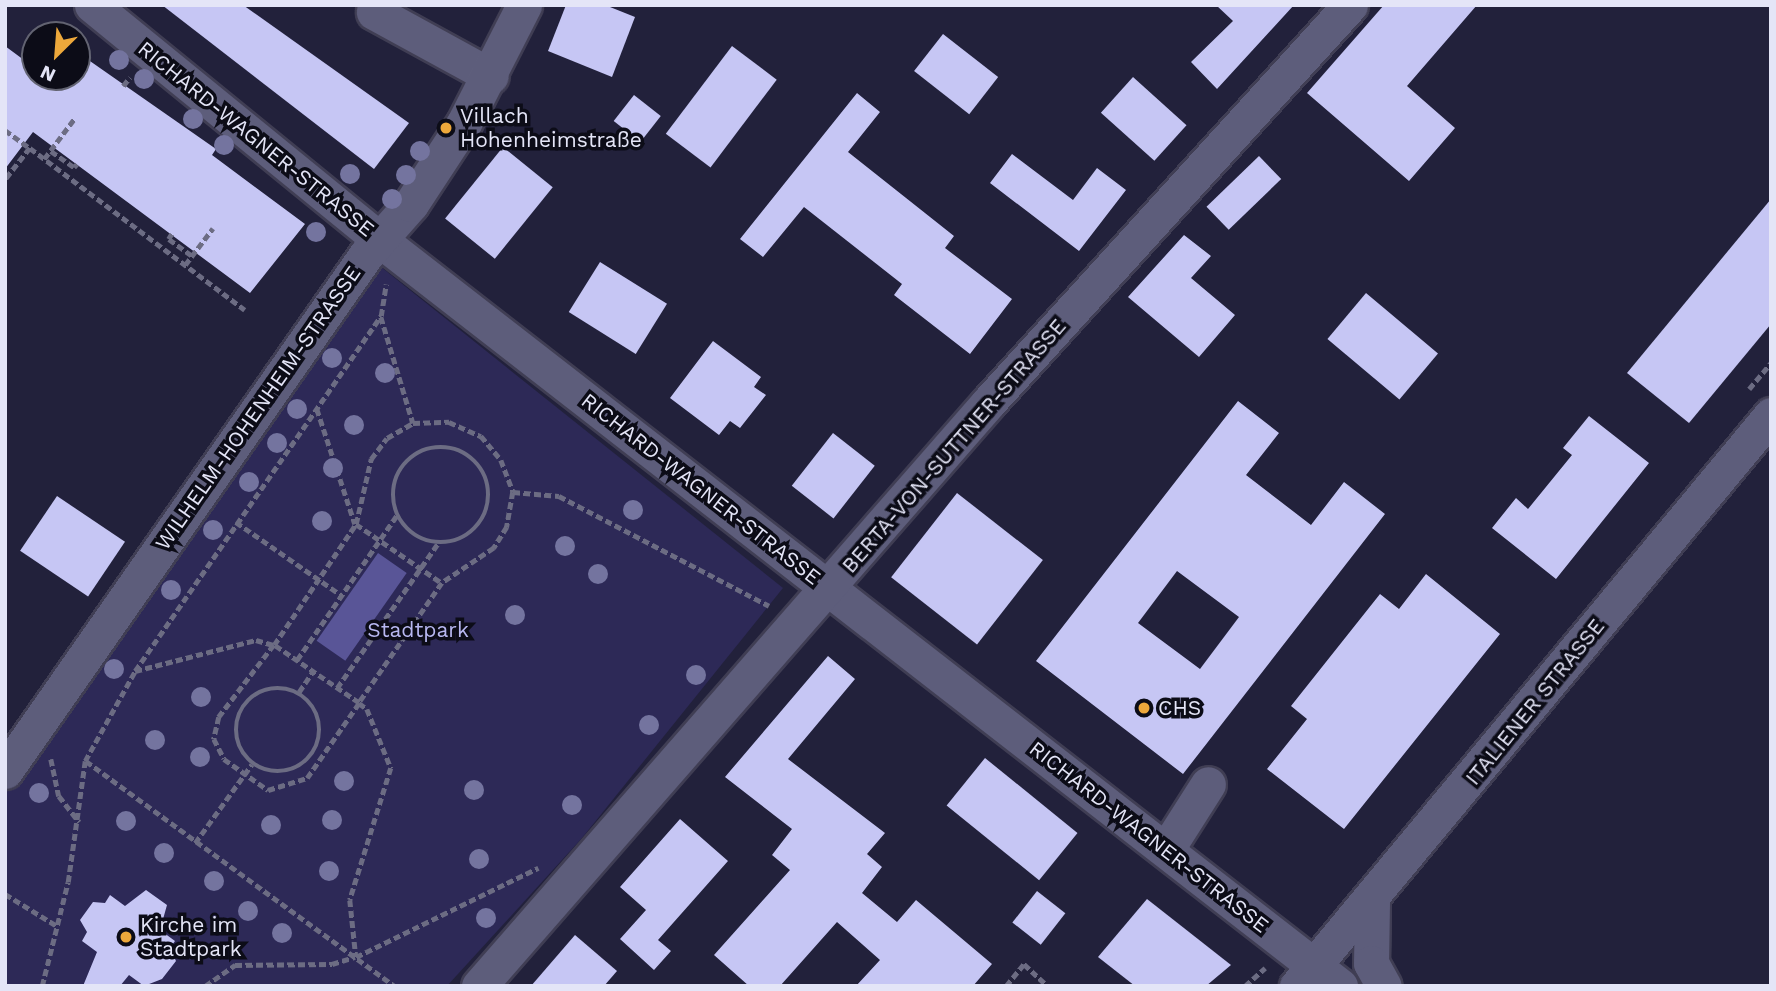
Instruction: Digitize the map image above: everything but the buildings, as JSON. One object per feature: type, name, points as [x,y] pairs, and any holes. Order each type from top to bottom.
[{"type":"street","name":"RICHARD-WAGNER-STRASSE","points":[[92,5],[384,256],[828,588],[1166,850],[1318,979]]},
{"type":"street","points":[[376,5],[374,12],[491,76]]},
{"type":"street","name":"WILHELM-HOHENHEIM-STRASSE","points":[[5,771],[18,735],[384,256],[411,204],[491,76],[524,5]]},
{"type":"street","name":"BERTA-VON-SUTTNER-STRASSE","points":[[479,986],[828,588],[1348,6]]},
{"type":"street","name":"ITALIENER STRASSE","points":[[1318,979],[1372,902],[1771,415]]},
{"type":"street","points":[[1166,850],[1208,784]]},
{"type":"street","points":[[1372,902],[1371,963],[1384,986]]},
{"type":"path","points":[[44,159],[74,119]]},
{"type":"path","points":[[5,130],[245,310]]},
{"type":"path","points":[[5,180],[30,148]]},
{"type":"path","points":[[51,151],[74,167],[77,163]]},
{"type":"path","points":[[185,265],[214,228]]},
{"type":"path","points":[[172,234],[169,239],[192,256]]},
{"type":"path","points":[[384,256],[381,316],[413,423]]},
{"type":"path","points":[[42,986],[79,822],[85,761],[135,671],[381,316]]},
{"type":"path","points":[[316,408],[356,524],[442,583]]},
{"type":"path","points":[[449,422],[481,436],[501,460],[513,492],[507,527],[494,548],[442,583],[307,778],[268,790],[244,776],[224,759],[214,739],[219,717],[274,645],[356,524],[371,459],[387,438],[413,423],[449,422]]},
{"type":"path","points":[[297,660],[397,515],[395,482],[414,455],[439,448],[465,453],[486,478],[488,506],[470,534],[438,542],[422,539],[397,515]]},
{"type":"path","points":[[513,492],[559,496],[769,606]]},
{"type":"path","points":[[236,522],[341,595]]},
{"type":"path","points":[[337,688],[438,542]]},
{"type":"path","points":[[761,617],[776,597]]},
{"type":"path","points":[[381,624],[403,640]]},
{"type":"path","points":[[135,671],[256,640],[274,645],[359,703],[391,768],[350,900],[356,957]]},
{"type":"path","points":[[299,692],[313,671]]},
{"type":"path","points":[[279,687],[299,692],[321,723],[309,760],[273,772],[252,765],[235,733],[245,702],[279,687]]},
{"type":"path","points":[[54,761],[59,796],[79,822]]},
{"type":"path","points":[[85,761],[395,986]]},
{"type":"path","points":[[195,843],[252,765]]},
{"type":"path","points":[[205,986],[235,965],[332,964],[356,957],[549,860]]},
{"type":"path","points":[[5,894],[57,926]]},
{"type":"path","points":[[1006,986],[1024,964],[1048,986]]},
{"type":"path","points":[[1245,986],[1267,966]]},
{"type":"green space","name":"Stadtpark","points":[[366,255],[783,588],[582,838],[447,986],[5,986],[5,771]]},
{"type":"shaded area","points":[[378,553],[407,573],[345,661],[317,641]]},
{"type":"place","name":"Villach Hohenheimstraße","points":[[446,128]]},
{"type":"place","name":"CHS","points":[[1144,708]]},
{"type":"place","name":"Kirche im Stadtpark","points":[[126,937]]}]
